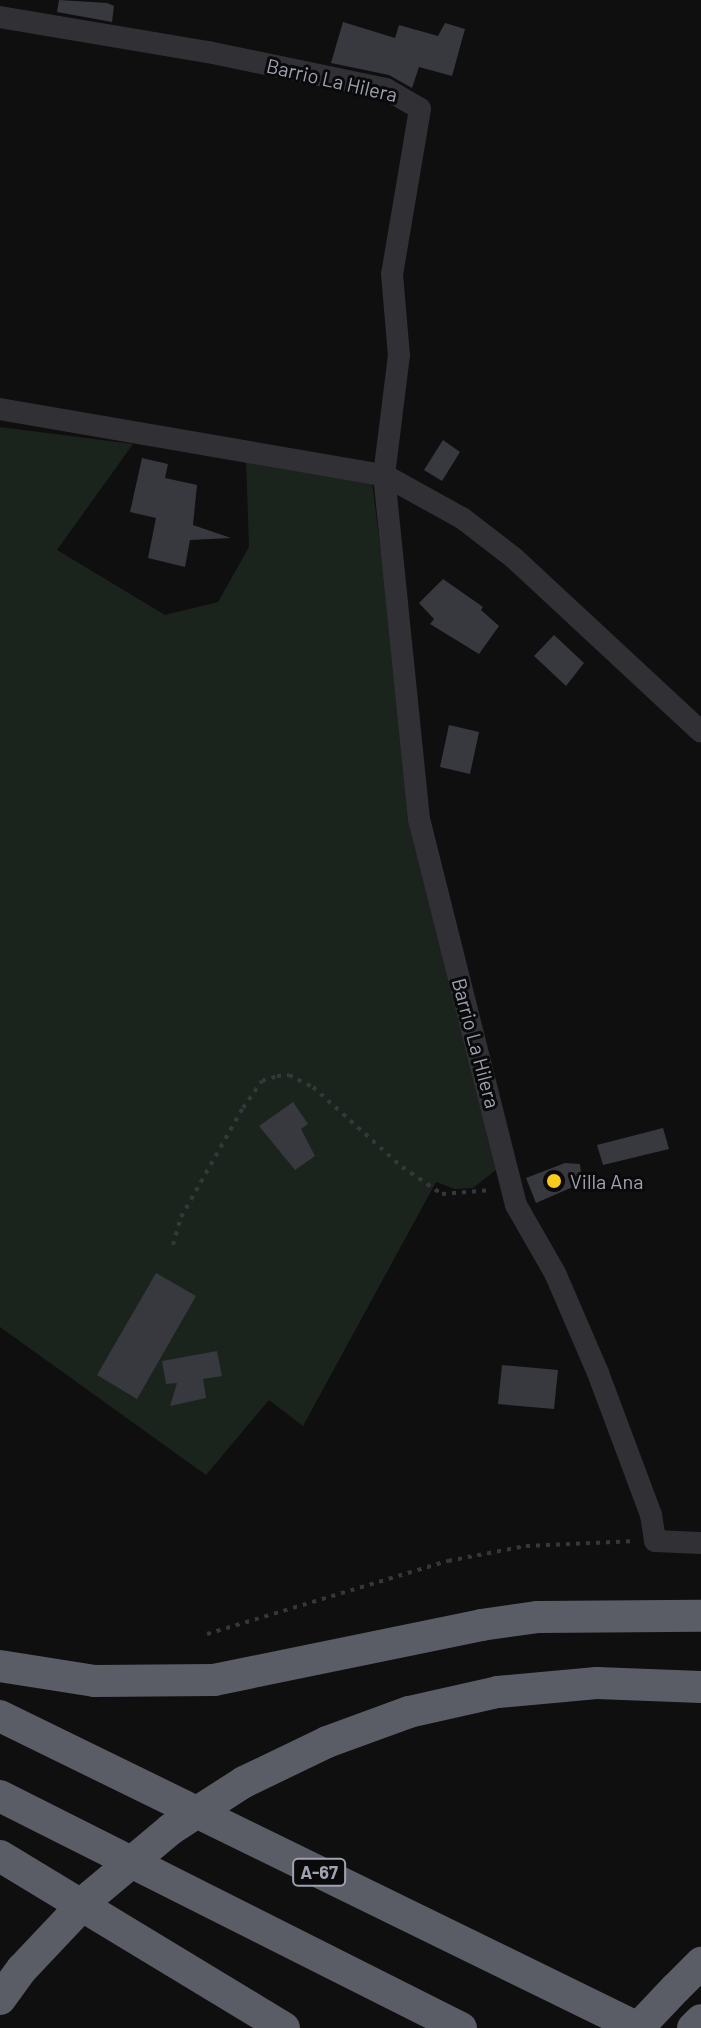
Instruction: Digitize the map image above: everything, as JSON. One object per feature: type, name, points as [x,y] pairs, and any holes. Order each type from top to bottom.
[{"type":"highway","points":[[0,1666],[95,1681],[172,1683],[274,1671],[510,1621],[701,1616]]},
{"type":"highway","points":[[0,1999],[22,1969],[91,1896],[171,1829],[244,1782],[327,1742],[409,1712],[498,1692],[597,1683],[701,1687]]},
{"type":"highway","name":"A-67","points":[[0,1716],[638,2028]]},
{"type":"highway","points":[[0,1796],[461,2028]]},
{"type":"highway","points":[[0,1856],[284,2028]]},
{"type":"highway","points":[[638,2028],[701,1963]]},
{"type":"highway","points":[[693,2028],[701,2020]]},
{"type":"street","name":"Barrio La Hilera","points":[[9,19],[208,52],[386,89],[420,109],[392,274],[399,355],[384,475],[419,819],[511,1185],[598,1373],[651,1515],[655,1541]]},
{"type":"street","points":[[0,409],[384,475],[462,518],[514,558],[701,732]]},
{"type":"street","points":[[655,1541],[701,1543]]},
{"type":"path","points":[[173,1245],[181,1217],[243,1108],[262,1081],[277,1076],[289,1075],[313,1087],[402,1167],[442,1194],[459,1196],[511,1185]]},
{"type":"path","points":[[207,1634],[448,1561],[526,1546],[655,1541]]},
{"type":"shaded area","points":[[0,427],[133,444],[57,550],[165,615],[218,602],[249,547],[246,460],[372,481],[413,810],[502,1165],[473,1188],[455,1189],[436,1182],[303,1426],[269,1400],[206,1475],[0,1327]]},
{"type":"building","points":[[59,0],[107,3],[114,6],[112,22],[57,12]]},
{"type":"building","points":[[343,22],[395,38],[399,25],[438,36],[445,23],[465,29],[452,76],[419,67],[412,88],[389,75],[331,63]]},
{"type":"building","points":[[443,440],[460,452],[442,481],[424,470]]},
{"type":"building","points":[[142,458],[168,464],[165,478],[197,485],[193,525],[231,538],[190,540],[185,567],[148,558],[156,518],[130,512]]},
{"type":"building","points":[[443,579],[483,607],[481,610],[499,626],[479,654],[430,624],[434,619],[419,603]]},
{"type":"building","points":[[554,635],[584,663],[566,686],[534,656]]},
{"type":"building","points":[[449,725],[479,732],[470,774],[440,767]]},
{"type":"building","points":[[293,1102],[308,1124],[301,1129],[315,1156],[295,1170],[259,1126]]},
{"type":"building","points":[[663,1128],[669,1149],[603,1165],[597,1145]]},
{"type":"building","name":"Villa Ana","points":[[565,1163],[580,1164],[582,1183],[536,1203],[526,1178]]},
{"type":"building","points":[[156,1273],[196,1296],[137,1399],[97,1375]]},
{"type":"building","points":[[217,1351],[222,1376],[203,1379],[206,1398],[170,1406],[177,1383],[166,1384],[162,1361]]},
{"type":"building","points":[[502,1365],[558,1370],[554,1409],[498,1404]]},
{"type":"place","name":"Villa Ana","points":[[554,1181]]}]
